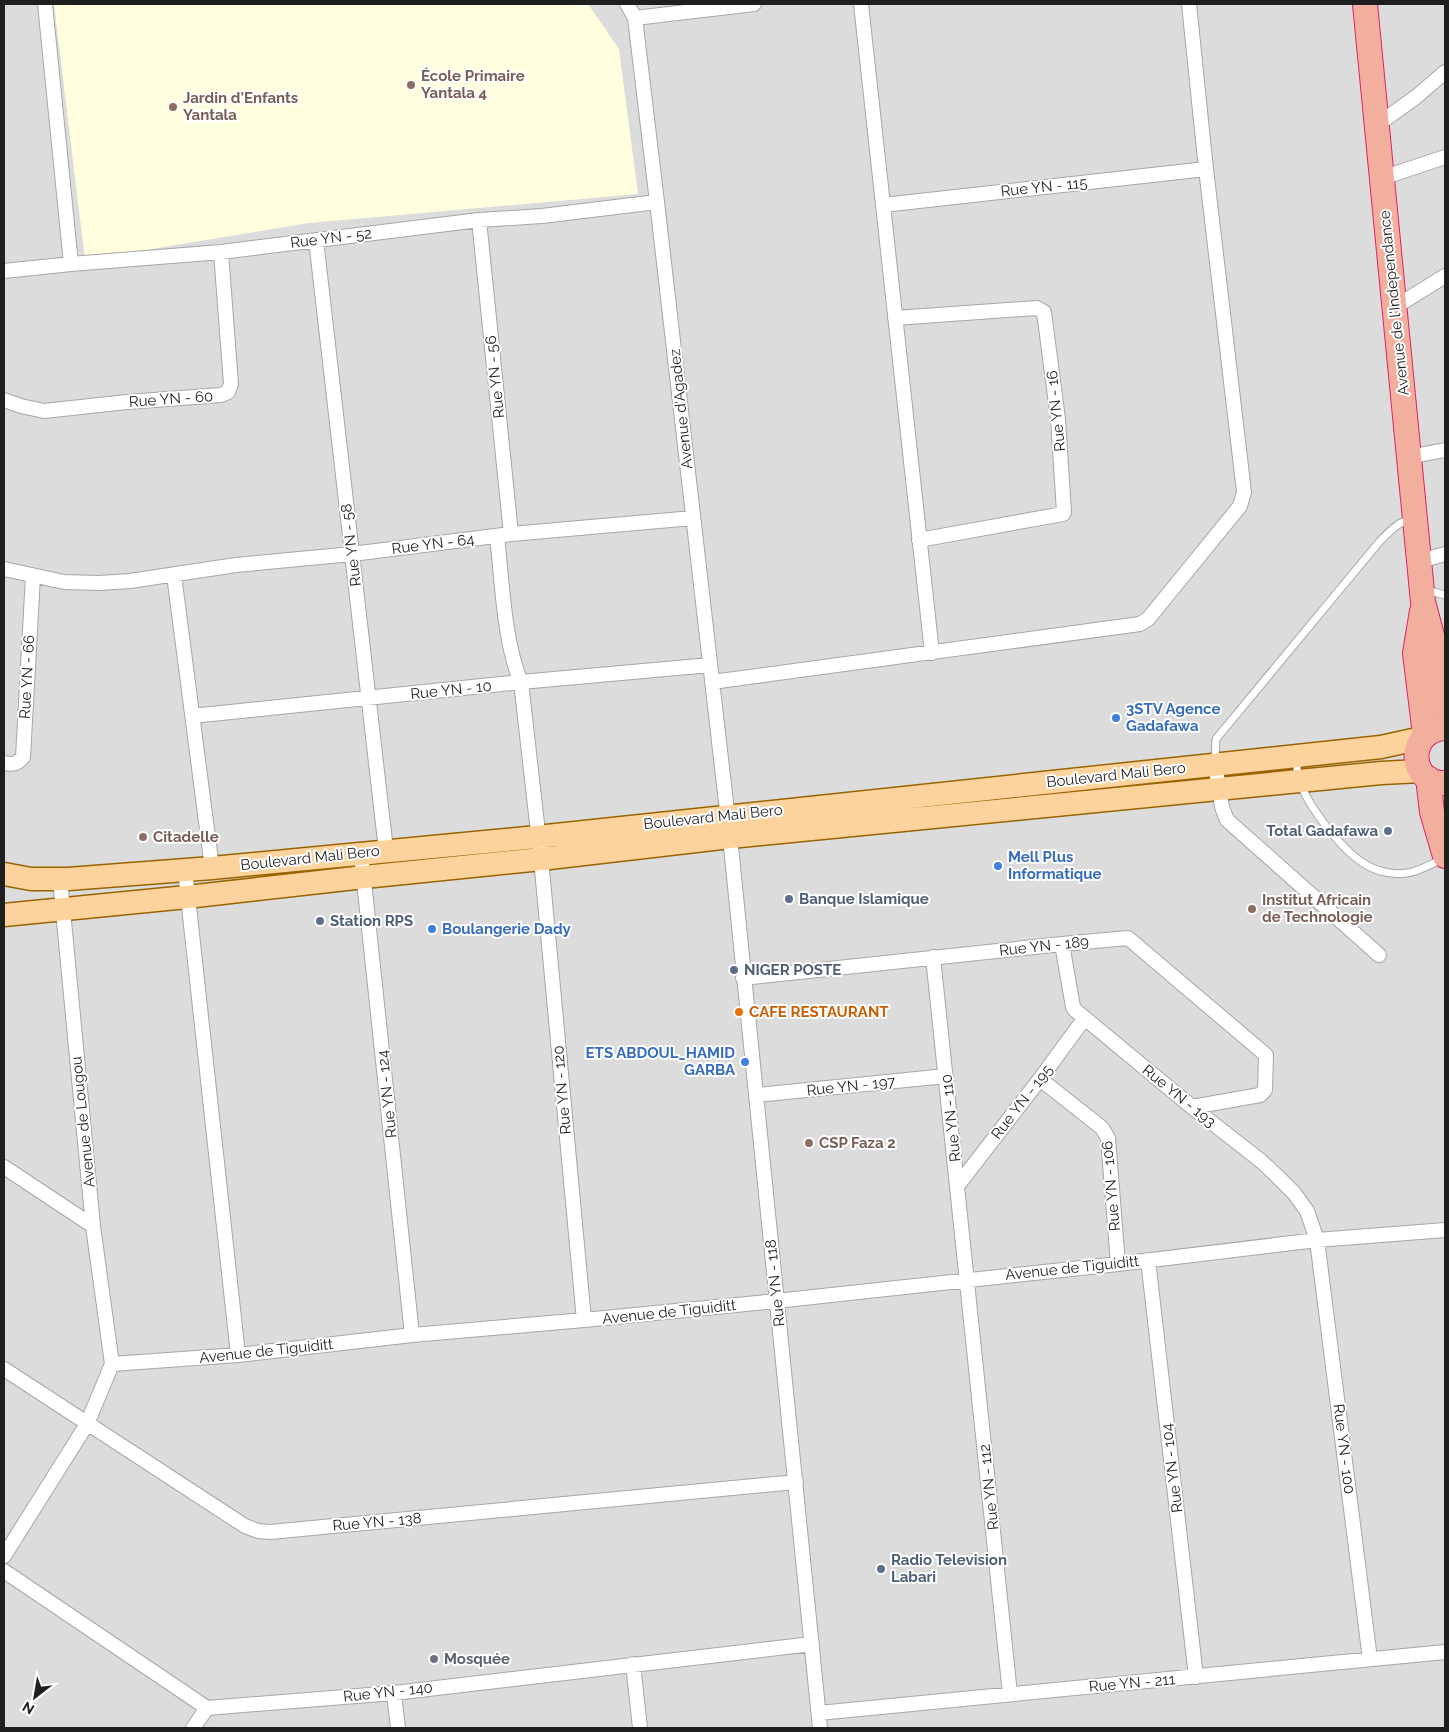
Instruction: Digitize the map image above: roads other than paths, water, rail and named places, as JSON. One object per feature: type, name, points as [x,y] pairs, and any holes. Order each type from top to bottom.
[{"type":"highway","name":"Avenue de l'Independance","points":[[1365,4],[1415,518],[1420,562],[1430,595],[1436,654],[1445,710]]},
{"type":"highway","name":"Avenue de l'Independance","points":[[1430,595],[1415,653],[1431,734],[1417,747],[1416,757],[1431,778],[1432,812],[1445,857]]},
{"type":"main road","name":"Boulevard Mali Bero","points":[[4,915],[541,859],[728,826],[1214,764],[1381,747],[1431,734]]},
{"type":"main road","name":"Boulevard Mali Bero","points":[[4,874],[37,879],[60,879],[212,868],[538,837],[728,826],[1219,789],[1300,781],[1431,778]]},
{"type":"street","points":[[45,4],[71,264]]},
{"type":"street","name":"Avenue d'Agadez","points":[[627,4],[635,18],[728,826]]},
{"type":"street","points":[[635,18],[754,4]]},
{"type":"street","points":[[861,4],[932,653]]},
{"type":"street","points":[[712,682],[1140,624],[1148,619],[1240,506],[1244,492],[1206,169],[1189,4]]},
{"type":"street","points":[[1377,125],[1416,97],[1445,72]]},
{"type":"street","points":[[1382,178],[1445,157]]},
{"type":"street","name":"Rue YN - 115","points":[[883,205],[1206,169]]},
{"type":"street","name":"Rue YN - 52","points":[[4,271],[221,252],[479,220],[542,216],[657,202]]},
{"type":"street","name":"Rue YN - 56","points":[[479,220],[504,535],[509,639],[515,669],[521,682],[538,837]]},
{"type":"street","name":"Rue YN - 58","points":[[316,240],[386,850]]},
{"type":"street","name":"Rue YN - 60","points":[[4,400],[44,411],[221,395],[228,392],[231,384],[221,252]]},
{"type":"street","points":[[1395,307],[1445,276]]},
{"type":"street","name":"Rue YN - 16","points":[[895,318],[1041,309],[1044,312],[1058,419],[1063,514],[919,540]]},
{"type":"street","points":[[1409,457],[1445,450]]},
{"type":"street","name":"Rue YN - 64","points":[[4,569],[64,582],[99,583],[130,581],[236,565],[352,554],[504,535],[693,518]]},
{"type":"street","points":[[1420,562],[1445,554]]},
{"type":"street","points":[[174,575],[212,868]]},
{"type":"street","name":"Rue YN - 66","points":[[4,763],[12,764],[19,762],[23,757],[33,576]]},
{"type":"street","name":"Rue YN - 10","points":[[192,716],[521,682],[710,665]]},
{"type":"street","points":[[1214,764],[1223,811],[1227,820],[1379,955]]},
{"type":"street","name":"Rue YN - 118","points":[[728,826],[757,1095],[820,1728]]},
{"type":"street","name":"Rue YN - 120","points":[[538,837],[584,1320]]},
{"type":"street","name":"Rue YN - 124","points":[[361,853],[412,1335]]},
{"type":"street","points":[[185,870],[238,1355]]},
{"type":"street","name":"Avenue de Lougou","points":[[60,879],[93,1226],[112,1364]]},
{"type":"street","name":"Rue YN - 189","points":[[743,978],[1125,938],[1130,940],[1265,1054],[1265,1090],[1260,1095],[1192,1107]]},
{"type":"street","name":"Rue YN - 193","points":[[1062,944],[1073,1007],[1084,1019],[1261,1161],[1294,1194],[1307,1211],[1317,1240]]},
{"type":"street","name":"Rue YN - 110","points":[[933,957],[967,1280]]},
{"type":"street","name":"Rue YN - 195","points":[[958,1185],[1084,1019]]},
{"type":"street","name":"Rue YN - 197","points":[[757,1095],[946,1076]]},
{"type":"street","name":"Rue YN - 106","points":[[1040,1079],[1106,1132],[1118,1264]]},
{"type":"street","points":[[4,1167],[93,1226]]},
{"type":"street","name":"Avenue de Tiguiditt","points":[[112,1364],[238,1355],[412,1335],[776,1301],[1118,1264],[1317,1240],[1445,1230]]},
{"type":"street","name":"Rue YN - 100","points":[[1317,1240],[1370,1659]]},
{"type":"street","name":"Rue YN - 104","points":[[1148,1260],[1196,1677]]},
{"type":"street","name":"Rue YN - 112","points":[[967,1280],[1010,1694]]},
{"type":"street","points":[[4,1556],[87,1424],[112,1364]]},
{"type":"street","name":"Rue YN - 138","points":[[4,1369],[245,1526],[258,1531],[796,1482]]},
{"type":"street","points":[[4,1571],[207,1708],[193,1728]]},
{"type":"street","name":"Rue YN - 140","points":[[207,1708],[394,1693],[812,1644]]},
{"type":"street","name":"Rue YN - 211","points":[[819,1713],[1445,1652]]},
{"type":"street","points":[[633,1664],[640,1728]]},
{"type":"street","points":[[394,1693],[398,1728]]},
{"type":"lane","points":[[1214,764],[1216,739],[1380,541],[1405,520],[1415,518]]},
{"type":"lane","points":[[1296,756],[1300,781],[1309,800],[1332,834],[1350,853],[1369,866],[1385,872],[1408,874],[1445,857]]},
{"type":"place","name":"École Primaire Yantala 4","points":[[411,85]]},
{"type":"place","name":"Jardin d'Enfants Yantala","points":[[173,107]]},
{"type":"place","name":"3STV Agence Gadafawa","points":[[1116,718]]},
{"type":"place","name":"Total Gadafawa","points":[[1388,831]]},
{"type":"place","name":"Citadelle","points":[[143,837]]},
{"type":"place","name":"Mell Plus Informatique","points":[[998,866]]},
{"type":"place","name":"Banque Islamique","points":[[789,899]]},
{"type":"place","name":"Institut Africain de Technologie","points":[[1252,909]]},
{"type":"place","name":"Station RPS","points":[[320,921]]},
{"type":"place","name":"Boulangerie Dady","points":[[432,929]]},
{"type":"place","name":"NIGER POSTE","points":[[734,970]]},
{"type":"place","name":"CAFE RESTAURANT","points":[[739,1012]]},
{"type":"place","name":"ETS ABDOUL_HAMID GARBA","points":[[745,1062]]},
{"type":"place","name":"CSP Faza 2","points":[[809,1143]]},
{"type":"place","name":"Radio Television Labari","points":[[881,1569]]},
{"type":"place","name":"Mosquée","points":[[434,1659]]}]
